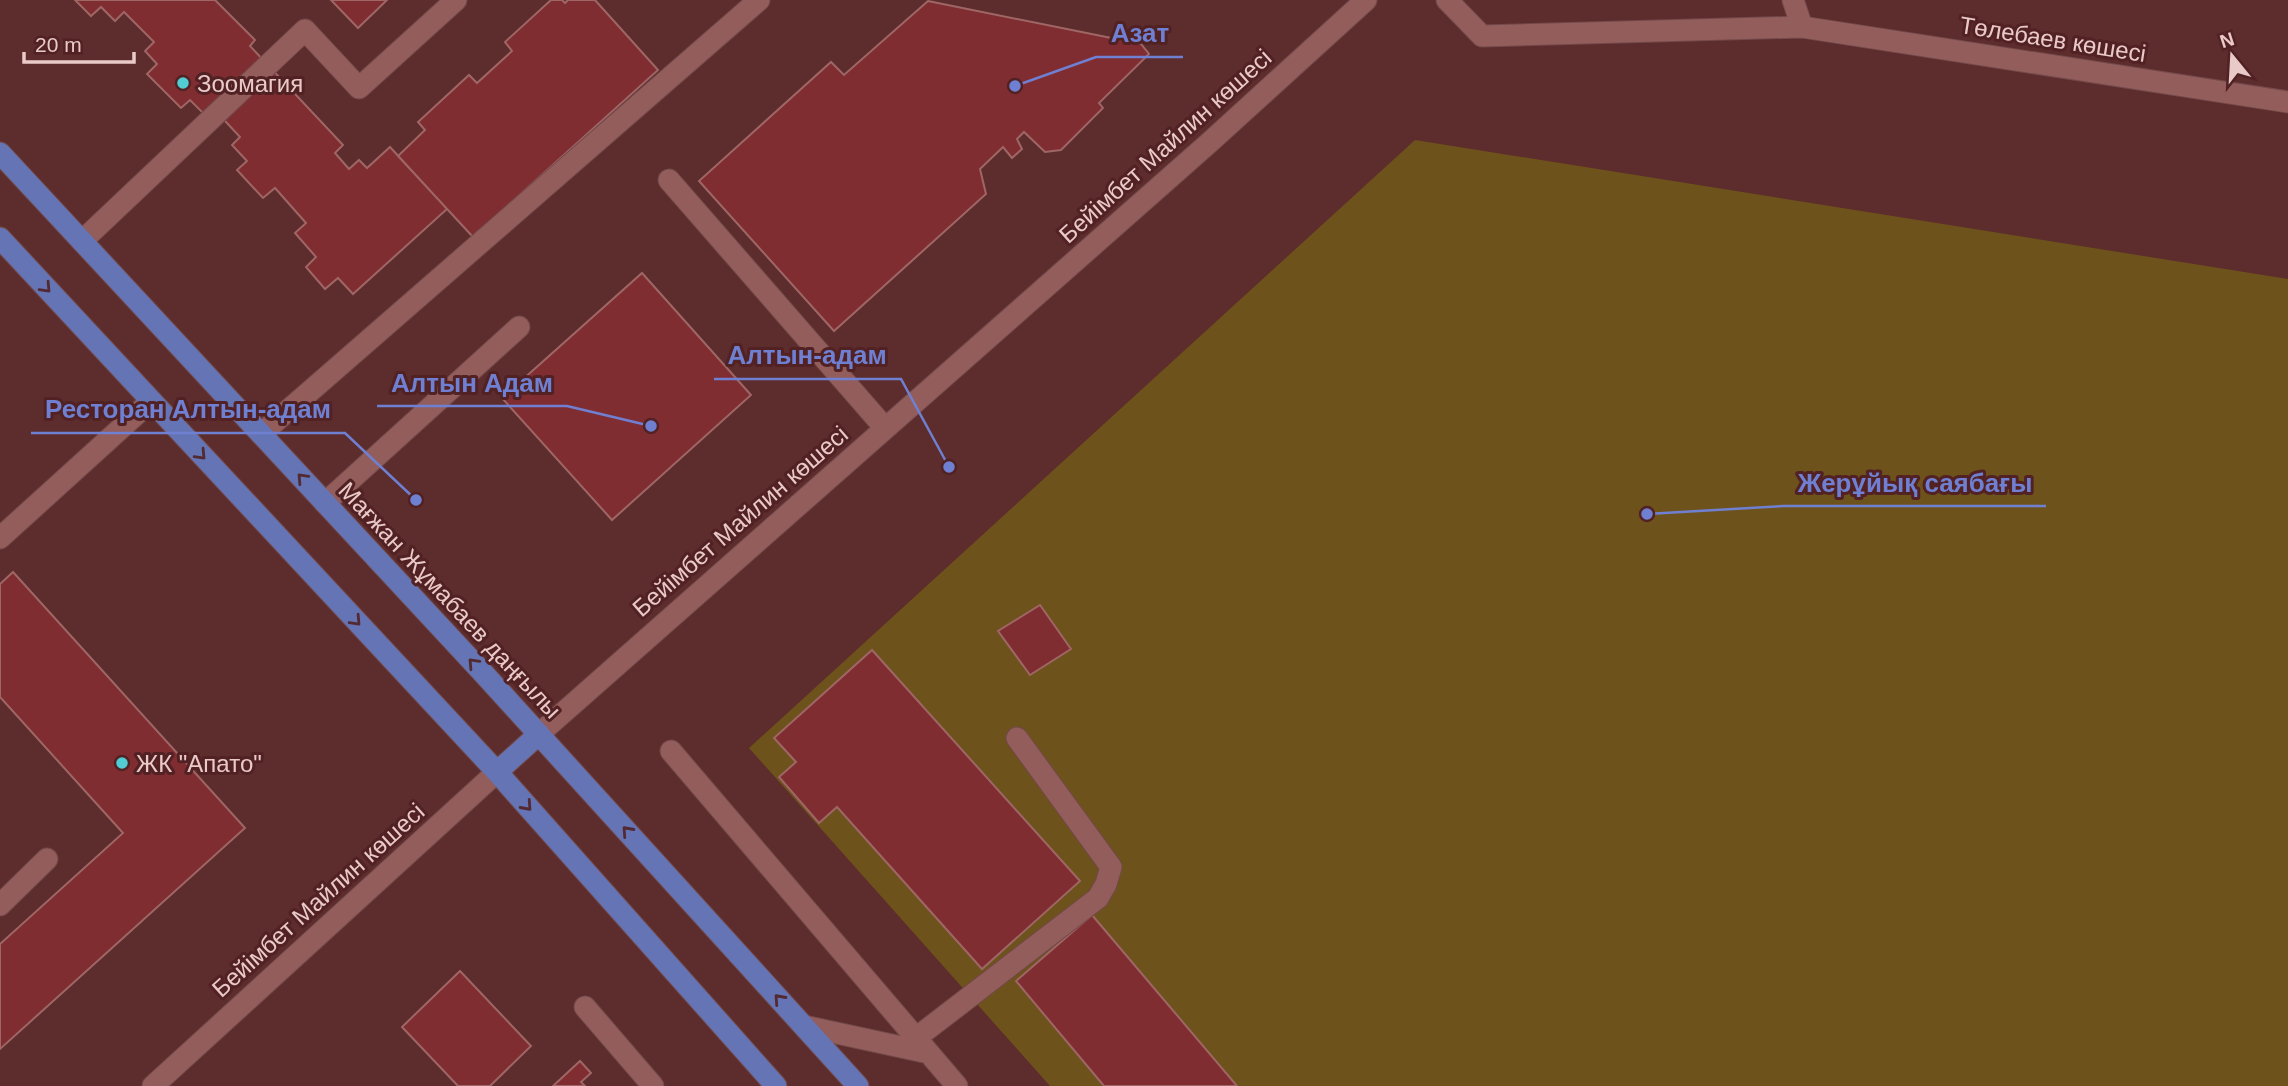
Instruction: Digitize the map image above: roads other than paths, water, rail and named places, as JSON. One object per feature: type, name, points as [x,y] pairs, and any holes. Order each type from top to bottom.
[{"type":"main road","name":"Мағжан Жұмабаев даңғылы","points":[[0,153],[539,734],[858,1086]]},
{"type":"main road","points":[[0,238],[497,772],[776,1086]]},
{"type":"main road","name":"Бейімбет Майлин көшесі","points":[[497,772],[539,734]]},
{"type":"street","points":[[82,241],[305,30],[359,88],[456,0]]},
{"type":"street","points":[[261,434],[759,0]]},
{"type":"street","name":"Бейімбет Майлин көшесі","points":[[539,734],[1210,142],[1366,0]]},
{"type":"street","name":"Төлебаев көшесі","points":[[1447,0],[1482,36],[1802,27],[2288,102]]},
{"type":"street","points":[[1793,0],[1802,27]]},
{"type":"street","points":[[669,180],[885,428]]},
{"type":"street","points":[[325,503],[519,327]]},
{"type":"street","points":[[0,538],[151,401]]},
{"type":"street","points":[[804,1026],[923,1045],[1098,898],[1111,867],[1017,738]]},
{"type":"street","points":[[671,751],[957,1086]]},
{"type":"street","name":"Бейімбет Майлин көшесі","points":[[153,1086],[497,772]]},
{"type":"street","points":[[0,905],[47,859]]},
{"type":"street","points":[[585,1007],[653,1086]]},
{"type":"place","name":"Зоомагия","points":[[183,83]]},
{"type":"place","name":"Азат","points":[[1015,86]]},
{"type":"place","name":"Алтын Адам","points":[[651,426]]},
{"type":"place","name":"Алтын-адам","points":[[949,467]]},
{"type":"place","name":"Ресторан Алтын-адам","points":[[416,500]]},
{"type":"place","name":"Жерұйық саябағы","points":[[1647,514]]},
{"type":"place","name":"ЖК \"Апато\"","points":[[122,763]]}]
